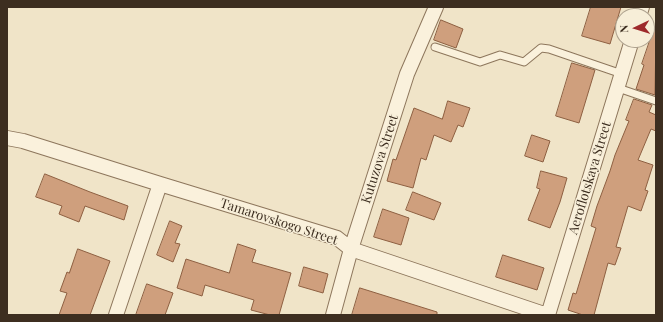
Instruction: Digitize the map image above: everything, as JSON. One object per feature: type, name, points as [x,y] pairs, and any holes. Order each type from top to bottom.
[{"type":"street","name":"Kutuzova Street","points":[[333,315],[351,249],[407,74],[436,7]]},
{"type":"street","name":"Aeroflotskaya Street","points":[[547,315],[630,48]]},
{"type":"street","name":"Tamarovskogo Street","points":[[7,138],[23,141],[337,238],[351,249],[547,315]]},
{"type":"street","points":[[116,315],[160,184]]},
{"type":"lane","points":[[435,47],[480,62],[500,55],[524,62],[541,48],[549,49],[622,74]]},
{"type":"lane","points":[[618,88],[656,101]]},
{"type":"building","points":[[591,7],[621,7],[615,8],[615,27],[610,44],[582,36]]},
{"type":"building","points":[[441,20],[463,29],[456,48],[434,40]]},
{"type":"building","points":[[655,30],[656,30],[655,95],[636,89],[644,65],[642,64],[647,48],[655,48]]},
{"type":"building","points":[[572,63],[595,70],[579,123],[556,116]]},
{"type":"building","points":[[634,99],[652,105],[649,112],[656,115],[656,131],[651,129],[638,160],[653,165],[645,190],[648,191],[641,211],[628,206],[616,247],[621,248],[615,265],[608,263],[594,315],[583,315],[568,310],[573,293],[576,294],[596,228],[591,226],[597,206],[629,121],[626,120]]},
{"type":"building","points":[[448,101],[470,108],[463,127],[458,125],[451,142],[434,135],[426,160],[421,158],[413,188],[387,181],[393,159],[396,160],[414,108],[442,119]]},
{"type":"building","points":[[532,135],[550,141],[543,162],[525,156]]},
{"type":"building","points":[[541,171],[567,178],[550,228],[528,220],[540,189],[537,188]]},
{"type":"building","points":[[45,174],[128,206],[124,220],[85,206],[79,222],[59,214],[62,206],[36,197]]},
{"type":"building","points":[[413,192],[441,203],[434,220],[406,210]]},
{"type":"building","points":[[383,209],[409,218],[401,245],[374,237]]},
{"type":"building","points":[[170,221],[182,226],[175,243],[180,244],[173,262],[157,255]]},
{"type":"building","points":[[238,244],[256,250],[252,262],[291,273],[279,315],[270,315],[251,310],[254,300],[205,285],[202,296],[177,288],[186,259],[229,273]]},
{"type":"building","points":[[78,249],[110,261],[90,315],[59,315],[67,293],[60,291]]},
{"type":"building","points":[[503,255],[544,268],[537,290],[496,277]]},
{"type":"building","points":[[304,267],[328,274],[323,293],[299,286]]},
{"type":"building","points":[[147,284],[173,293],[165,315],[136,315]]},
{"type":"building","points":[[360,288],[437,312],[437,315],[352,315]]}]
